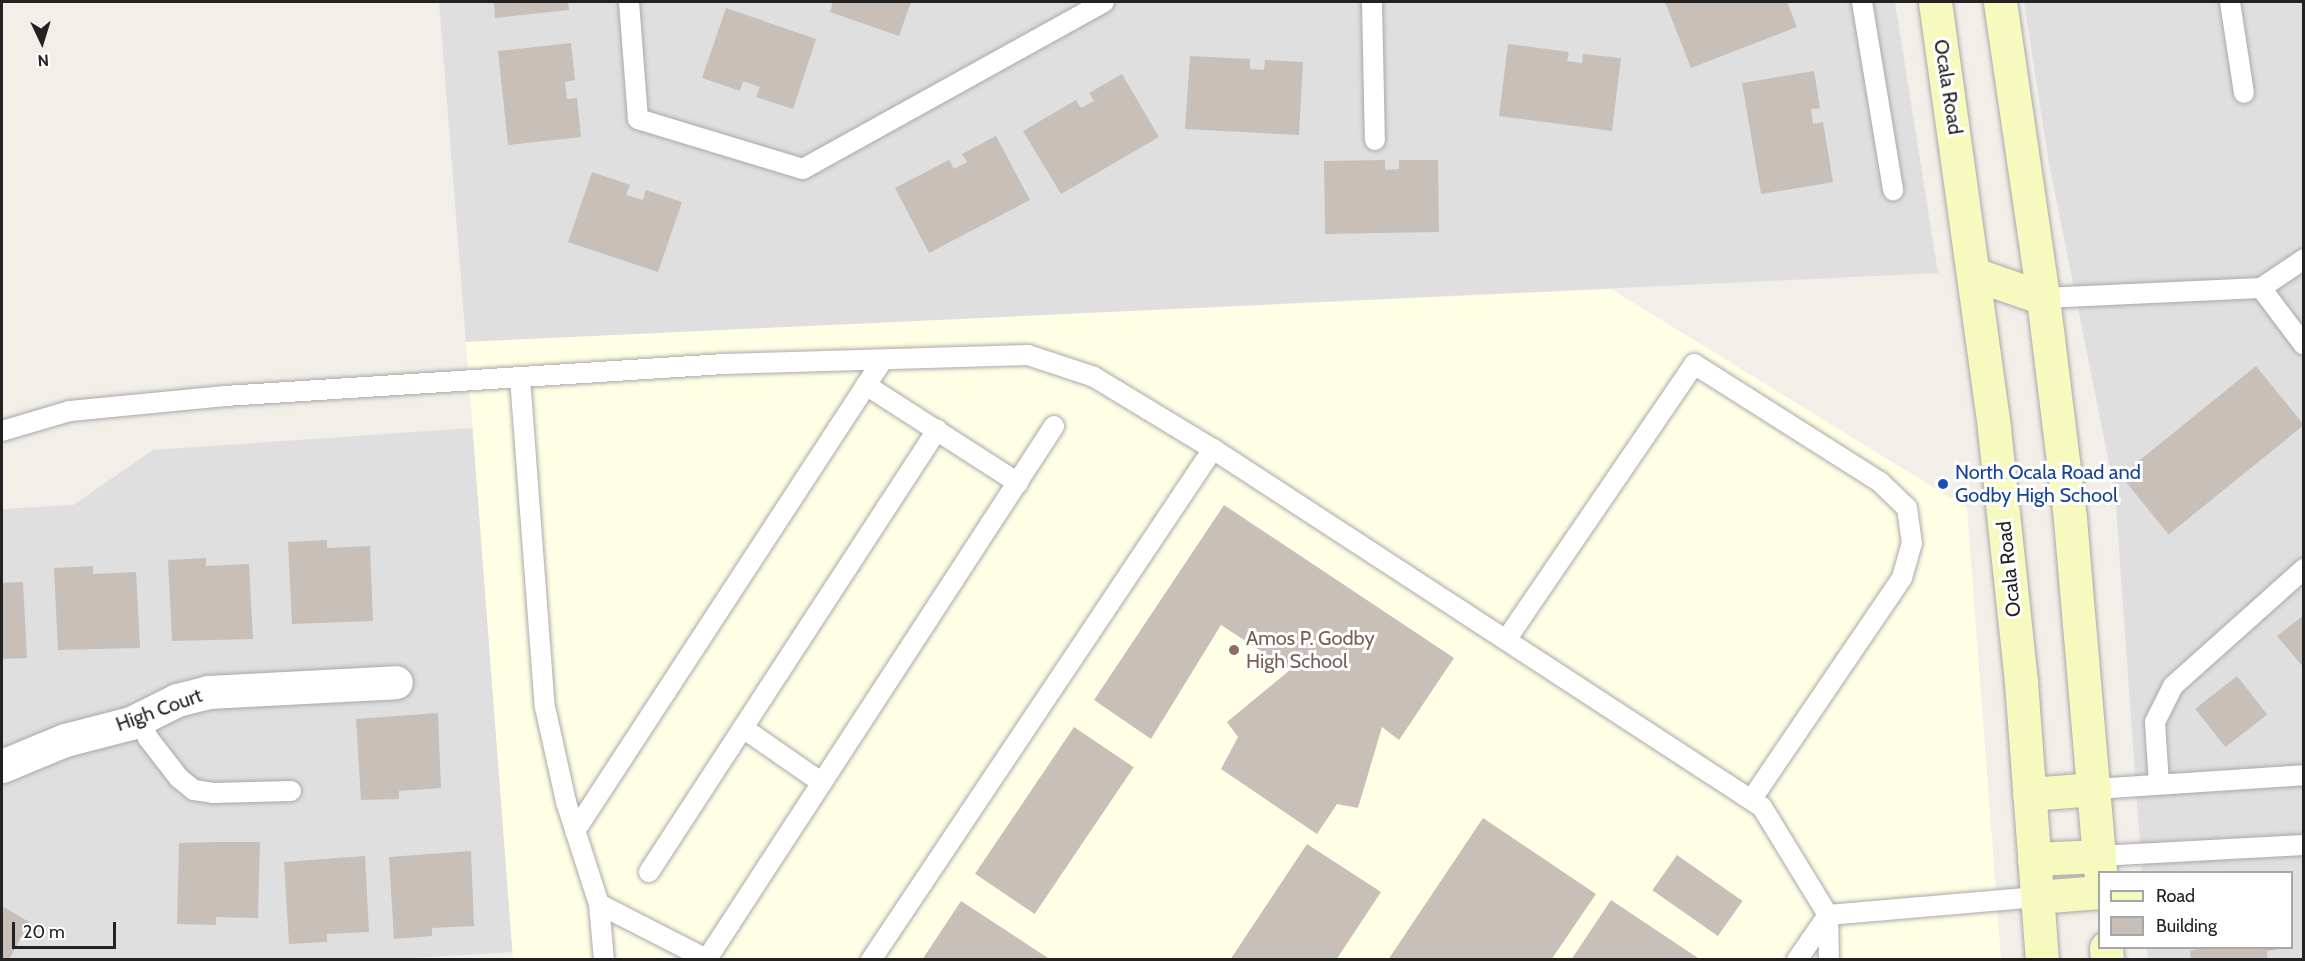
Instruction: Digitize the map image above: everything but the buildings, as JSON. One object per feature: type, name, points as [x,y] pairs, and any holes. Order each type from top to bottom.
[{"type":"main road","name":"Ocala Road","points":[[1935,2],[1994,429],[2029,794],[2042,960]]},
{"type":"main road","points":[[2000,2],[2043,298],[2070,519],[2100,864],[2034,859]]},
{"type":"main road","points":[[1974,274],[2043,298]]},
{"type":"main road","points":[[2029,794],[2095,789]]},
{"type":"main road","points":[[2037,897],[2098,892]]},
{"type":"street","name":"High Court","points":[[2,766],[65,740],[140,719],[177,700],[208,692],[396,682]]},
{"type":"lane","points":[[629,2],[638,119],[803,169],[1104,2]]},
{"type":"lane","points":[[1372,2],[1375,140]]},
{"type":"lane","points":[[1862,2],[1893,190]]},
{"type":"lane","points":[[2230,2],[2244,93]]},
{"type":"lane","points":[[2043,298],[2261,288],[2304,260]]},
{"type":"lane","points":[[2261,288],[2304,345]]},
{"type":"lane","points":[[2,431],[70,411],[225,396],[724,364],[1028,355],[1094,377],[1213,448],[1762,807],[1828,915],[1829,960]]},
{"type":"lane","points":[[575,831],[882,361]]},
{"type":"lane","points":[[1506,640],[1695,364],[1880,482],[1907,508],[1912,543],[1902,578],[1751,800]]},
{"type":"lane","points":[[520,378],[544,707],[575,831],[599,904],[604,960]]},
{"type":"lane","points":[[866,385],[1018,483]]},
{"type":"lane","points":[[599,904],[708,959],[1054,426]]},
{"type":"lane","points":[[649,872],[937,430]]},
{"type":"lane","points":[[871,960],[1213,448]]},
{"type":"lane","points":[[2159,784],[2155,722],[2173,686],[2304,568]]},
{"type":"lane","points":[[140,719],[148,738],[178,778],[194,790],[213,793],[291,791]]},
{"type":"lane","points":[[743,728],[822,783]]},
{"type":"lane","points":[[2095,789],[2304,775]]},
{"type":"lane","points":[[2100,864],[2304,845]]},
{"type":"lane","points":[[1828,915],[2037,897]]},
{"type":"lane","points":[[1797,960],[1828,915]]},
{"type":"shaded area","points":[[439,2],[1895,2],[1938,273],[466,342]]},
{"type":"shaded area","points":[[2024,2],[2303,2],[2303,959],[2148,959],[2147,949],[2293,949],[2293,871],[2142,871],[2115,493],[2048,158]]},
{"type":"shaded area","name":"Amos P. Godby High School","points":[[1611,289],[1967,508],[2001,959],[513,959],[466,342]]},
{"type":"shaded area","points":[[473,428],[513,952],[378,960],[2,960],[2,509],[73,505],[153,450]]},
{"type":"place","name":"North Ocala Road and Godby High School","points":[[1943,484]]},
{"type":"place","name":"Amos P. Godby High School","points":[[1234,650]]}]
